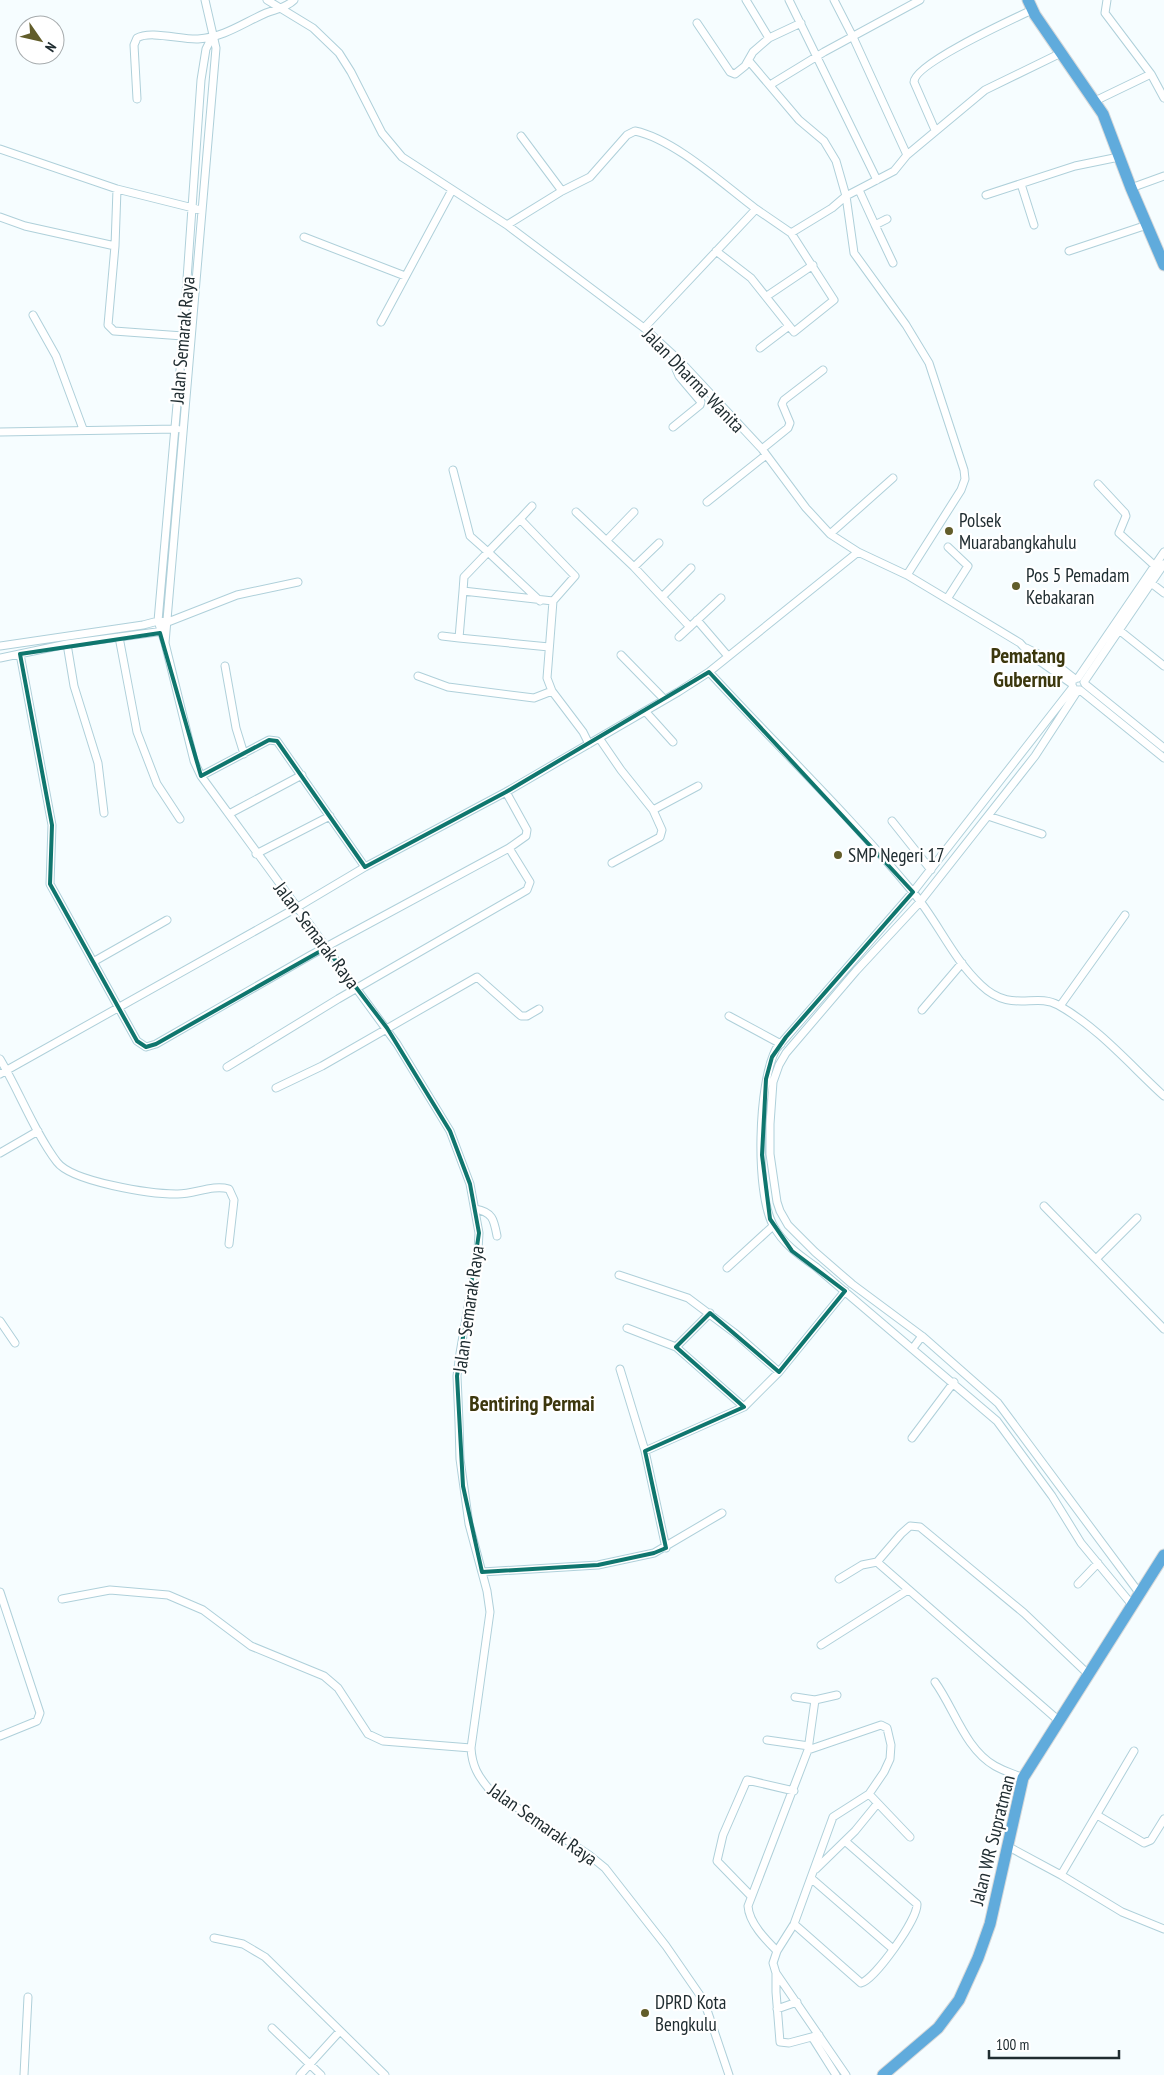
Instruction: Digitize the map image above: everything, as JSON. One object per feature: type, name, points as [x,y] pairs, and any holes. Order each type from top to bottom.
[{"type":"highway","points":[[1030,5],[1103,114],[1118,157],[1164,265]]},
{"type":"highway","name":"Jalan WR Supratman","points":[[884,2075],[938,2028],[959,2000],[978,1958],[990,1924],[1009,1847],[1018,1792],[1023,1778],[1164,1555]]},
{"type":"street","name":"Jalan Semarak Raya","points":[[164,631],[168,622],[216,48],[205,0]]},
{"type":"street","name":"Jalan Dharma Wanita","points":[[266,0],[312,28],[339,52],[351,72],[373,118],[396,152],[507,225],[644,328],[679,360],[764,452],[806,508],[830,534],[858,552],[907,575],[948,599],[1026,648],[1031,656],[1078,684]]},
{"type":"street","points":[[137,99],[134,45],[137,38],[146,35],[197,39],[212,37],[247,24],[265,14],[280,9],[294,0]]},
{"type":"street","points":[[746,0],[769,38]]},
{"type":"street","points":[[788,0],[877,180]]},
{"type":"street","points":[[834,0],[907,154]]},
{"type":"street","points":[[770,85],[920,0]]},
{"type":"street","points":[[1107,0],[1105,13],[1151,74],[1164,98]]},
{"type":"street","points":[[935,130],[914,82],[916,75],[1030,5]]},
{"type":"street","points":[[697,23],[730,72],[735,74],[769,38],[801,23]]},
{"type":"street","name":"Jalan Semarak Raya","points":[[212,37],[206,49],[201,80],[183,336],[158,621],[164,631],[165,643],[191,753],[201,776],[256,854],[386,1028],[450,1131],[470,1184],[475,1209],[478,1250],[460,1353],[458,1385],[464,1486],[469,1524],[488,1598],[489,1630],[471,1748],[472,1763],[478,1776],[489,1789],[589,1855],[605,1868],[704,2001],[720,2043],[729,2075]]},
{"type":"street","points":[[791,234],[832,208],[846,196],[894,171],[907,154],[985,90],[1061,52]]},
{"type":"street","points":[[749,60],[799,120],[824,141],[836,161],[846,196],[854,253],[906,325],[929,363],[964,470],[965,479],[961,490],[907,575]]},
{"type":"street","points":[[1095,101],[1151,74]]},
{"type":"street","points":[[507,225],[562,190],[590,177],[627,134],[635,131],[650,136],[695,161],[791,234],[834,300],[794,332],[751,278],[716,250]]},
{"type":"street","points":[[521,136],[562,190]]},
{"type":"street","points":[[0,149],[117,189],[202,210]]},
{"type":"street","points":[[986,195],[1075,166],[1118,157]]},
{"type":"street","points":[[1131,188],[1164,176]]},
{"type":"street","points":[[1021,184],[1034,226]]},
{"type":"street","points":[[117,189],[115,246],[108,324],[111,330],[183,336]]},
{"type":"street","points":[[381,322],[452,190]]},
{"type":"street","points":[[858,190],[894,263]]},
{"type":"street","points":[[644,328],[756,209]]},
{"type":"street","points":[[0,216],[25,226],[115,246]]},
{"type":"street","points":[[875,225],[887,219]]},
{"type":"street","points":[[1069,251],[1147,225]]},
{"type":"street","points":[[304,237],[405,276]]},
{"type":"street","points":[[767,296],[813,266]]},
{"type":"street","points":[[33,314],[56,356],[83,429]]},
{"type":"street","points":[[760,348],[789,326]]},
{"type":"street","points":[[673,427],[700,405],[701,402],[679,376],[676,369],[679,360]]},
{"type":"street","points":[[707,502],[764,452],[788,428],[790,423],[782,404],[784,400],[823,370]]},
{"type":"street","points":[[0,432],[83,429],[174,430],[183,428]]},
{"type":"street","points":[[453,470],[470,536],[540,601]]},
{"type":"street","points":[[830,534],[893,478]]},
{"type":"street","points":[[1098,484],[1125,513],[1126,516],[1119,533],[1155,566]]},
{"type":"street","points":[[459,638],[464,577],[532,506]]},
{"type":"street","points":[[168,507],[177,507]]},
{"type":"street","points":[[576,512],[634,567],[690,627]]},
{"type":"street","points":[[607,540],[634,512]]},
{"type":"street","points":[[520,519],[575,576],[553,601],[547,678],[552,691],[583,732],[621,770],[653,810],[661,824],[662,836],[612,863]]},
{"type":"street","points":[[634,567],[659,543]]},
{"type":"street","points":[[948,547],[968,566],[948,599]]},
{"type":"street","points":[[3,1072],[296,908],[365,867],[506,792],[645,711],[708,672],[858,552]]},
{"type":"street","points":[[1140,1594],[1091,1530],[1011,1418],[980,1386],[922,1336],[852,1284],[815,1252],[788,1225],[777,1202],[770,1154],[770,1124],[773,1082],[779,1065],[797,1039],[920,902],[1056,726],[1078,684],[1164,552]]},
{"type":"street","points":[[1133,1606],[1098,1563],[998,1421],[816,1267],[792,1251],[773,1226],[767,1207],[762,1155],[762,1099],[769,1066],[781,1044],[931,870],[1078,684],[1119,630],[1164,564]]},
{"type":"street","points":[[662,597],[691,568]]},
{"type":"street","points":[[0,646],[143,625],[158,621],[168,622],[237,595],[298,582]]},
{"type":"street","points":[[1151,583],[1164,593]]},
{"type":"street","points":[[463,591],[553,601]]},
{"type":"street","points":[[679,638],[721,598]]},
{"type":"street","points":[[697,620],[727,655]]},
{"type":"street","points":[[1119,630],[1164,666]]},
{"type":"street","points":[[0,658],[67,644],[164,631]]},
{"type":"street","points":[[442,636],[549,647]]},
{"type":"street","points":[[119,637],[120,652],[137,732],[157,784],[180,820]]},
{"type":"street","points":[[67,644],[74,686],[98,763],[104,813]]},
{"type":"street","points":[[20,654],[52,825],[50,884],[120,1007],[137,1041],[146,1047],[156,1044],[509,848],[528,834],[506,792]]},
{"type":"street","points":[[621,655],[664,699]]},
{"type":"street","points":[[224,666],[236,728],[244,754]]},
{"type":"street","points":[[708,672],[913,892],[962,963],[982,986],[995,996],[1007,1001],[1050,1002],[1060,1006],[1093,1028],[1164,1096]]},
{"type":"street","points":[[418,676],[448,687],[534,698],[552,691]]},
{"type":"street","points":[[1078,684],[1164,748]]},
{"type":"street","points":[[1078,684],[1164,758]]},
{"type":"street","points":[[645,711],[673,742]]},
{"type":"street","points":[[201,776],[269,740],[274,739],[278,741],[365,867]]},
{"type":"street","points":[[229,814],[302,776]]},
{"type":"street","points":[[653,810],[698,786]]},
{"type":"street","points":[[256,854],[330,816]]},
{"type":"street","points":[[988,816],[1042,834]]},
{"type":"street","points":[[892,821],[931,870]]},
{"type":"street","points":[[227,1067],[527,890],[530,882],[509,848]]},
{"type":"street","points":[[1060,1006],[1125,915]]},
{"type":"street","points":[[93,962],[168,920]]},
{"type":"street","points":[[922,1010],[962,963]]},
{"type":"street","points":[[276,1088],[322,1066],[477,977],[521,1016],[527,1016],[539,1009]]},
{"type":"street","points":[[729,1016],[781,1044]]},
{"type":"street","points":[[0,1059],[3,1072],[58,1163],[65,1169],[80,1176],[129,1189],[176,1194],[218,1187],[229,1189],[234,1200],[229,1244]]},
{"type":"street","points":[[0,1153],[38,1131]]},
{"type":"street","points":[[767,1207],[777,1202]]},
{"type":"street","points":[[1044,1206],[1097,1258],[1164,1329]]},
{"type":"street","points":[[475,1209],[487,1212],[492,1216],[498,1236]]},
{"type":"street","points":[[1097,1258],[1137,1218]]},
{"type":"street","points":[[727,1268],[773,1226]]},
{"type":"street","points":[[619,1275],[688,1298],[710,1313],[779,1372]]},
{"type":"street","points":[[644,1451],[744,1407],[779,1372],[844,1291]]},
{"type":"street","points":[[676,1347],[710,1313]]},
{"type":"street","points":[[0,1321],[14,1343]]},
{"type":"street","points":[[626,1328],[676,1347],[744,1407]]},
{"type":"street","points":[[913,1348],[922,1336]]},
{"type":"street","points":[[620,1369],[644,1451],[666,1548]]},
{"type":"street","points":[[912,1438],[954,1382]]},
{"type":"street","points":[[482,1572],[598,1565],[654,1553],[666,1548],[722,1513]]},
{"type":"street","points":[[839,1579],[862,1565],[877,1562],[910,1526],[920,1527],[1024,1613],[1088,1674]]},
{"type":"street","points":[[877,1562],[1058,1720]]},
{"type":"street","points":[[1078,1584],[1098,1563]]},
{"type":"street","points":[[62,1599],[110,1590],[168,1595],[203,1610],[251,1646],[324,1676],[338,1688],[368,1734],[383,1741],[471,1748]]},
{"type":"street","points":[[821,1645],[908,1590]]},
{"type":"street","points":[[0,1592],[40,1713],[37,1721],[0,1736]]},
{"type":"street","points":[[934,1682],[963,1731],[986,1759],[994,1766],[1023,1778]]},
{"type":"street","points":[[795,1697],[815,1700],[837,1695]]},
{"type":"street","points":[[777,1951],[766,1940],[748,1911],[751,1896],[794,1791],[809,1748],[815,1700]]},
{"type":"street","points":[[767,1740],[809,1748],[878,1725],[887,1728],[891,1744],[890,1759],[884,1772],[869,1794],[833,1817],[812,1879],[794,1924],[777,1951],[773,1963],[776,1974],[780,2042],[789,2043],[816,2036]]},
{"type":"street","points":[[1061,1875],[1134,1751]]},
{"type":"street","points":[[751,1896],[717,1861],[723,1835],[747,1780],[754,1779],[794,1791]]},
{"type":"street","points":[[869,1794],[910,1837]]},
{"type":"street","points":[[815,1870],[845,1841],[877,1804]]},
{"type":"street","points":[[1097,1816],[1144,1843],[1151,1840],[1164,1819]]},
{"type":"street","points":[[794,1924],[861,1983],[869,1978],[893,1949],[914,1916],[917,1904],[845,1841]]},
{"type":"street","points":[[1009,1847],[1061,1875],[1122,1912],[1164,1929]]},
{"type":"street","points":[[812,1879],[893,1949]]},
{"type":"street","points":[[214,1938],[243,1944],[254,1949],[287,1977],[385,2075]]},
{"type":"street","points":[[776,1974],[797,2002],[836,2075]]},
{"type":"street","points":[[24,2075],[28,1997]]},
{"type":"street","points":[[777,2009],[797,2002]]},
{"type":"street","points":[[272,2028],[321,2075]]},
{"type":"street","points":[[300,2075],[340,2031]]},
{"type":"street","points":[[816,2036],[846,2075]]},
{"type":"highlighted area","points":[[160,633],[201,776],[269,740],[277,741],[365,867],[506,792],[709,672],[913,892],[786,1037],[772,1057],[766,1079],[762,1155],[770,1219],[792,1251],[845,1291],[779,1372],[710,1313],[676,1347],[744,1407],[645,1451],[666,1548],[654,1553],[598,1565],[482,1572],[463,1486],[457,1376],[479,1233],[470,1184],[450,1131],[387,1028],[326,948],[156,1044],[146,1047],[137,1041],[50,884],[52,825],[20,654]]},
{"type":"place","name":"Polsek Muarabangkahulu","points":[[949,531]]},
{"type":"place","name":"Pos 5 Pemadam Kebakaran","points":[[1016,586]]},
{"type":"place","name":"SMP Negeri 17","points":[[838,855]]},
{"type":"place","name":"DPRD Kota Bengkulu","points":[[645,2013]]},
{"type":"district","name":"Pematang Gubernur","points":[[1028,668]]},
{"type":"district","name":"Bentiring Permai","points":[[532,1404]]}]
